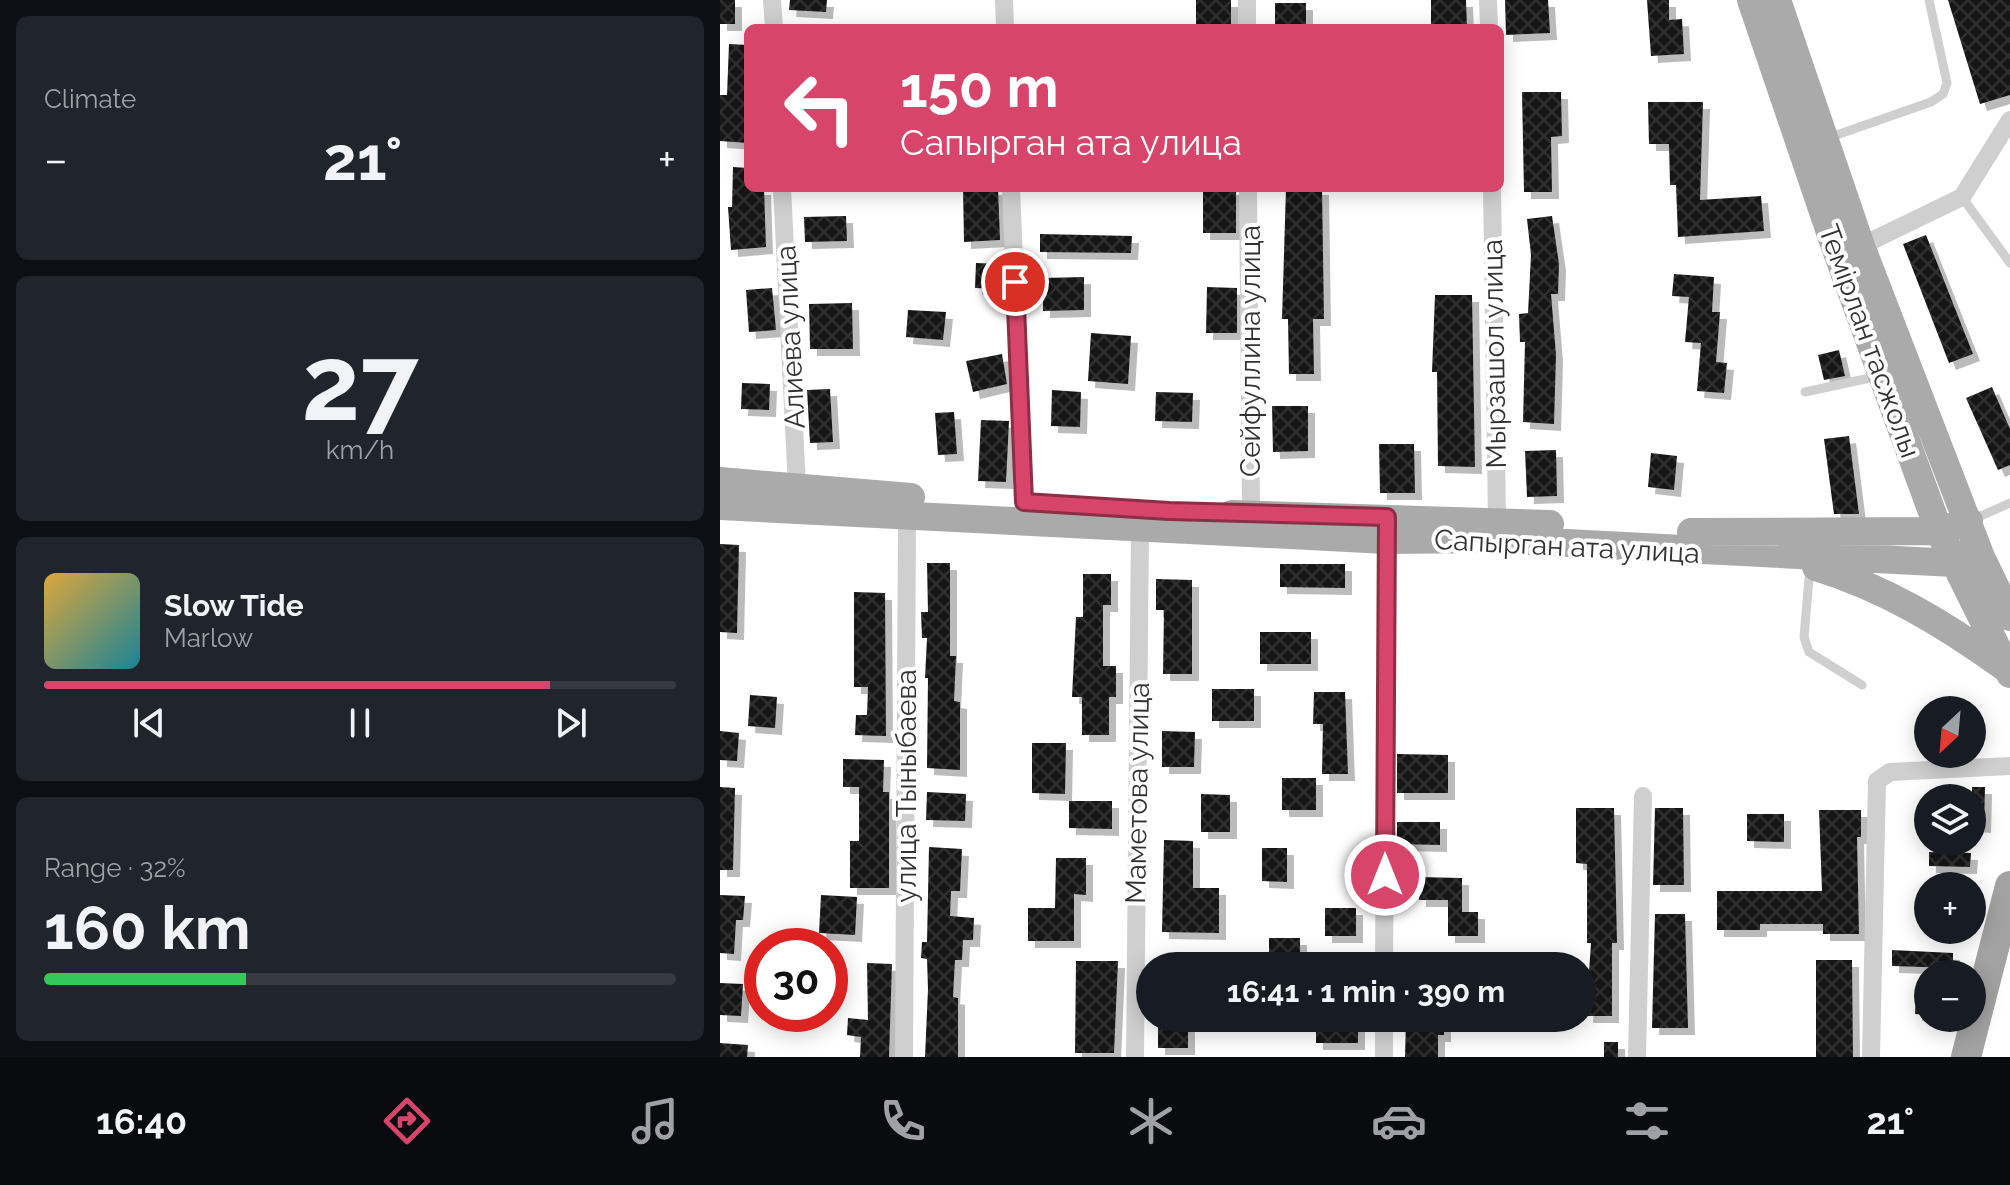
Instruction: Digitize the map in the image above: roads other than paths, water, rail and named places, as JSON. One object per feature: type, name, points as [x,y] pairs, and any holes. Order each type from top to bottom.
[{"type":"highway","points":[[1966,1057],[2010,886]]},
{"type":"highway","points":[[1992,959],[2010,923]]},
{"type":"main road","name":"Темірлан тасжолы","points":[[1751,0],[1829,230],[1939,531],[2009,672]]},
{"type":"main road","name":"Темірлан тасжолы","points":[[1777,0],[1861,246],[1981,557],[2010,617]]},
{"type":"main road","name":"Сапырган ата улица","points":[[720,481],[907,497],[1251,515],[1491,539],[1954,563],[1981,557]]},
{"type":"main road","name":"Сапырган ата улица","points":[[720,506],[1140,528],[1387,528],[1497,519],[1727,534],[1939,531],[1969,521]]},
{"type":"main road","points":[[1777,556],[1852,579],[1901,602],[1971,643],[2009,672]]},
{"type":"street","points":[[772,0],[774,24]]},
{"type":"street","points":[[1004,0],[1005,24]]},
{"type":"street","points":[[1247,0],[1247,24]]},
{"type":"street","points":[[1488,0],[1489,24]]},
{"type":"street","points":[[1861,246],[1962,197],[2010,120]]},
{"type":"street","name":"Алиева улица","points":[[782,192],[797,486]]},
{"type":"street","points":[[1011,192],[1024,502]]},
{"type":"street","name":"Сейфуллина улица","points":[[1248,192],[1251,515]]},
{"type":"street","name":"Мырзашол улица","points":[[1492,192],[1497,519]]},
{"type":"street","name":"улица Тыныбаева","points":[[904,1057],[907,514]]},
{"type":"street","name":"Маметова улица","points":[[1135,1057],[1140,528]]},
{"type":"street","points":[[1384,952],[1387,528]]},
{"type":"street","points":[[1871,1057],[1877,781],[1890,772],[2010,766]]},
{"type":"street","points":[[1637,1057],[1643,796]]},
{"type":"street","points":[[1384,1032],[1384,1057]]},
{"type":"lane","points":[[1823,139],[1931,102],[1943,94],[1947,83],[1929,0]]},
{"type":"lane","points":[[1962,197],[2010,263]]},
{"type":"lane","points":[[1805,392],[1883,375]]},
{"type":"lane","points":[[1969,521],[2010,503]]},
{"type":"lane","points":[[1811,566],[1804,637],[1809,652],[1862,685]]}]
